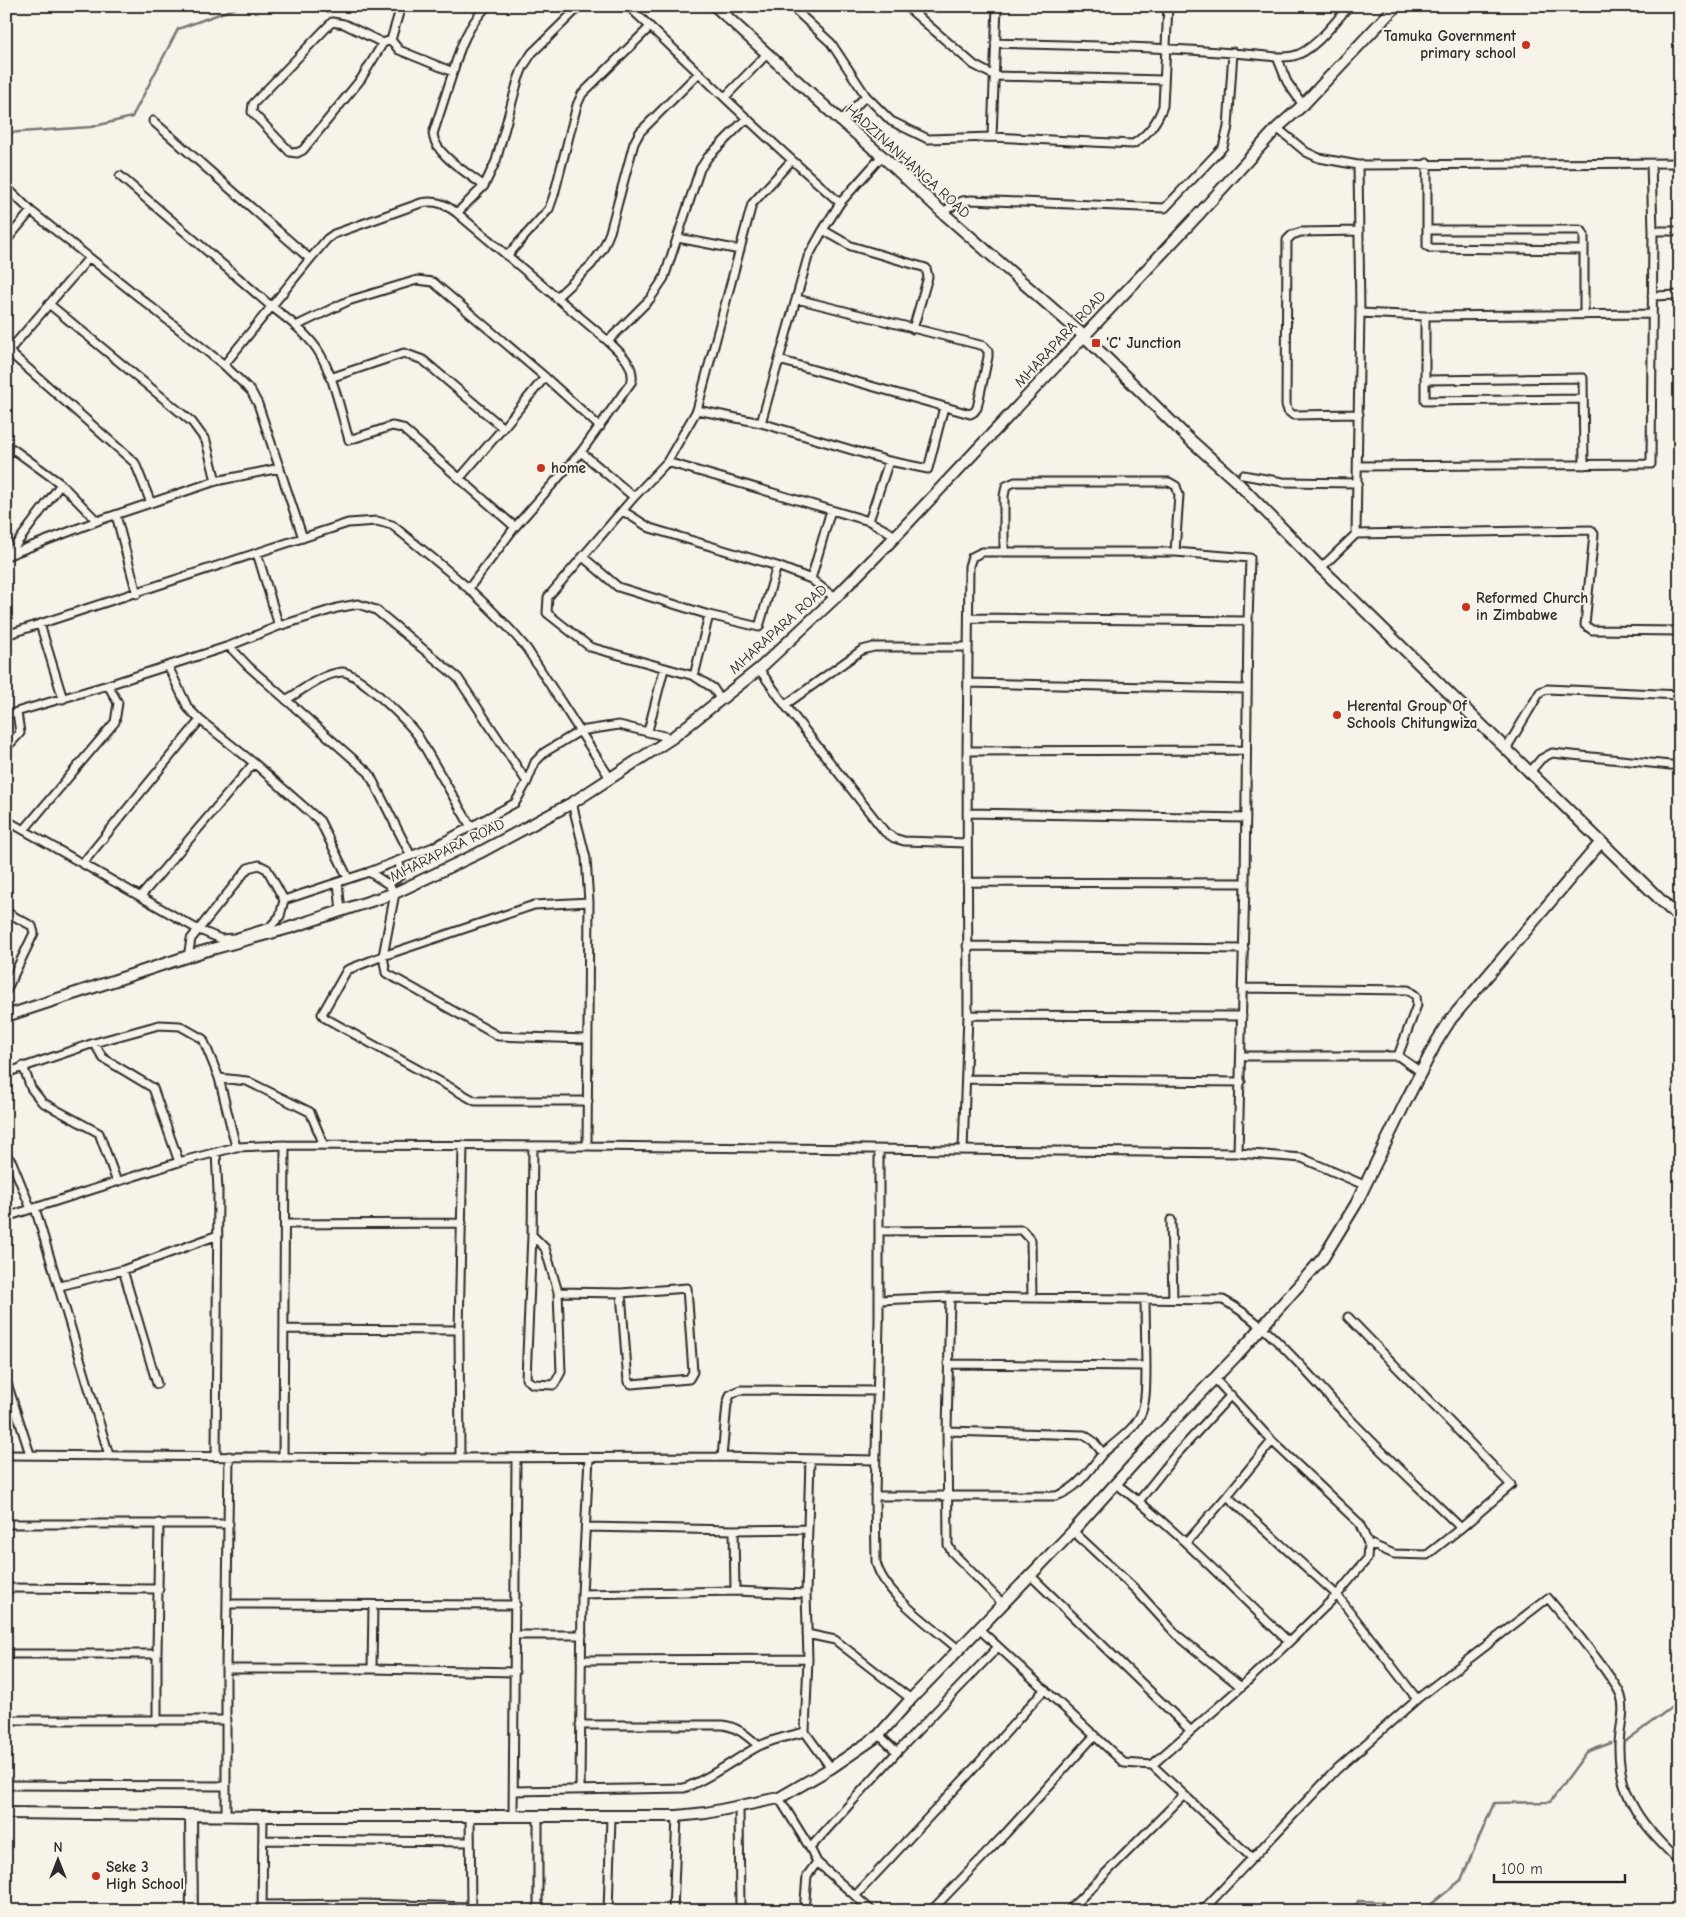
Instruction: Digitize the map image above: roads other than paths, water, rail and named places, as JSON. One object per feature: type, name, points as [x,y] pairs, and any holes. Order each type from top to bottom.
[{"type":"street","points":[[391,40],[401,6]]},
{"type":"street","points":[[484,186],[440,151],[433,134],[461,44],[468,29],[488,6]]},
{"type":"street","points":[[457,213],[484,186],[496,161],[523,67],[532,52],[580,6]]},
{"type":"street","points":[[628,6],[746,119],[840,203]]},
{"type":"street","name":"HADZINANHANGA ROAD","points":[[715,6],[841,122],[882,156],[942,212],[1084,336],[1187,437],[1236,481],[1321,568],[1680,919]]},
{"type":"street","points":[[791,6],[831,43],[866,96],[891,121],[928,139],[992,137],[1133,144],[1141,139],[1160,117],[1163,106],[1168,6]]},
{"type":"street","points":[[906,6],[974,65],[994,76],[1164,80]]},
{"type":"street","points":[[992,137],[997,6]]},
{"type":"street","points":[[995,43],[1233,52],[1277,58],[1294,56],[1308,50],[1349,6]]},
{"type":"street","name":"MHARAPARA ROAD","points":[[6,1016],[188,957],[289,928],[396,893],[479,853],[572,803],[672,738],[760,669],[835,598],[1200,214],[1277,128],[1303,105],[1396,6]]},
{"type":"street","points":[[383,42],[361,79],[303,150],[296,153],[290,152],[252,112],[253,104],[332,22],[344,24],[383,42],[391,40]]},
{"type":"street","points":[[507,256],[549,209],[577,105],[582,94],[650,27]]},
{"type":"street","points":[[391,40],[399,50],[452,72]]},
{"type":"street","points":[[942,212],[962,201],[971,200],[1164,208],[1222,147],[1228,127],[1233,52]]},
{"type":"street","points":[[725,97],[767,54]]},
{"type":"street","points":[[1277,58],[1287,82],[1303,105]]},
{"type":"street","points":[[556,298],[591,265],[603,249],[610,232],[634,143],[640,132],[699,73]]},
{"type":"street","points":[[841,122],[866,96]]},
{"type":"street","points":[[608,341],[650,299],[664,278],[700,169],[708,157],[746,119]]},
{"type":"street","points":[[153,122],[310,259]]},
{"type":"street","points":[[1277,128],[1306,152],[1319,158],[1358,164],[1680,163]]},
{"type":"street","points":[[761,423],[808,257],[840,203],[882,156]]},
{"type":"street","points":[[721,700],[712,688],[694,676],[590,647],[547,614],[548,598],[634,497],[667,462],[697,410],[752,204],[792,160]]},
{"type":"street","points":[[1427,163],[1427,230],[1428,246],[1431,248],[1584,250]]},
{"type":"street","points":[[1356,534],[1360,313],[1358,164]]},
{"type":"street","points":[[1358,466],[1652,464],[1653,231],[1651,164]]},
{"type":"street","points":[[120,176],[296,326],[317,349],[330,378],[349,440],[392,426],[402,428],[515,527]]},
{"type":"street","points":[[6,186],[31,211],[224,365],[251,391],[258,404],[303,538]]},
{"type":"street","points":[[224,365],[310,259],[334,234],[421,203],[433,201],[447,205],[608,341],[629,362],[633,371],[632,381],[600,428],[515,527],[469,588]]},
{"type":"street","points":[[6,241],[31,211]]},
{"type":"street","points":[[823,230],[851,246],[926,268],[928,277],[912,330]]},
{"type":"street","points":[[1427,230],[1582,231],[1584,235],[1584,315]]},
{"type":"street","points":[[1359,231],[1301,232],[1292,235],[1287,240],[1286,405],[1288,411],[1293,415],[1359,414]]},
{"type":"street","points":[[1653,231],[1680,231]]},
{"type":"street","points":[[678,238],[740,250]]},
{"type":"street","points":[[89,258],[7,352],[135,463],[151,503]]},
{"type":"street","points":[[296,326],[348,301],[417,280],[433,282],[600,428]]},
{"type":"street","points":[[1652,296],[1680,295]]},
{"type":"street","points":[[779,360],[970,414],[977,408],[988,357],[988,351],[984,346],[912,330],[797,299]]},
{"type":"street","points":[[49,304],[192,422],[206,441],[216,481]]},
{"type":"street","points":[[1360,313],[1425,316],[1652,314]]},
{"type":"street","points":[[1425,316],[1425,400],[1583,399]]},
{"type":"street","points":[[330,378],[404,353],[423,360],[503,428]]},
{"type":"street","points":[[460,478],[545,378]]},
{"type":"street","points":[[1425,380],[1583,378],[1584,465]]},
{"type":"street","points":[[697,410],[761,423],[889,461],[928,469],[944,407]]},
{"type":"street","points":[[6,442],[61,484],[97,521]]},
{"type":"street","points":[[6,456],[13,449]]},
{"type":"street","points":[[581,452],[634,497]]},
{"type":"street","points":[[868,521],[889,461]]},
{"type":"street","points":[[667,462],[868,521],[896,536]]},
{"type":"street","points":[[7,555],[97,521],[216,481],[280,468]]},
{"type":"street","points":[[1242,475],[1283,482],[1358,483]]},
{"type":"street","points":[[1004,552],[1004,496],[1006,486],[1014,482],[1169,482],[1176,486],[1178,495],[1175,552]]},
{"type":"street","points":[[7,555],[61,484]]},
{"type":"street","points":[[811,579],[831,510]]},
{"type":"street","points":[[623,511],[650,528],[777,566],[811,579],[835,598]]},
{"type":"street","points":[[116,515],[137,594]]},
{"type":"street","points":[[6,635],[137,594],[348,523],[377,521],[392,525],[469,588],[513,632],[527,649],[610,778]]},
{"type":"street","points":[[1321,568],[1356,534],[1591,530],[1594,534],[1585,626],[1592,630],[1680,631]]},
{"type":"street","points":[[963,1150],[968,1014],[967,751],[969,566],[972,557],[982,552],[1175,552],[1250,558],[1246,689],[1244,949],[1238,1153]]},
{"type":"street","points":[[257,553],[279,626]]},
{"type":"street","points":[[583,557],[618,587],[709,615],[759,627],[777,566]]},
{"type":"street","points":[[6,715],[168,666],[229,646],[279,626],[336,608],[358,604],[376,610],[458,678],[527,782]]},
{"type":"street","points":[[694,676],[709,615]]},
{"type":"street","points":[[969,618],[1248,621]]},
{"type":"street","points":[[40,624],[63,699]]},
{"type":"street","points":[[229,646],[286,700],[369,773],[411,856]]},
{"type":"street","points":[[785,705],[862,650],[874,646],[968,647]]},
{"type":"street","points":[[168,666],[188,708],[320,821],[348,878]]},
{"type":"street","points":[[648,731],[664,669]]},
{"type":"street","points":[[760,669],[785,705],[885,832],[894,838],[904,841],[967,843]]},
{"type":"street","points":[[286,700],[320,679],[343,672],[355,676],[408,722],[471,827]]},
{"type":"street","points":[[968,683],[1246,689]]},
{"type":"street","points":[[24,830],[115,722],[118,703],[108,685]]},
{"type":"street","points":[[1506,749],[1540,692],[1546,689],[1680,695]]},
{"type":"street","points":[[6,748],[20,733],[16,712]]},
{"type":"street","points":[[83,863],[200,720]]},
{"type":"street","points":[[284,900],[338,883],[433,847],[515,803],[527,782],[535,762],[545,752],[580,731],[619,725],[672,738]]},
{"type":"street","points":[[967,751],[1246,750]]},
{"type":"street","points":[[1530,772],[1541,759],[1552,753],[1680,766]]},
{"type":"street","points":[[141,896],[254,763]]},
{"type":"street","points":[[572,803],[586,858],[589,902],[587,1146]]},
{"type":"street","points":[[967,813],[1246,818]]},
{"type":"street","points":[[6,820],[197,929],[221,939],[234,938],[270,927],[280,916],[284,900],[267,869],[259,865],[248,868],[197,929],[190,938],[188,957]]},
{"type":"street","points":[[6,1813],[191,1816],[678,1816],[706,1813],[779,1798],[830,1768],[879,1735],[911,1698],[1215,1379],[1323,1258],[1356,1204],[1421,1072],[1451,1019],[1601,842]]},
{"type":"street","points":[[388,884],[401,875],[399,861]]},
{"type":"street","points":[[368,872],[388,884],[396,893],[383,956],[386,973],[498,1036],[587,1039]]},
{"type":"street","points":[[967,882],[1245,883]]},
{"type":"street","points":[[338,883],[341,910]]},
{"type":"street","points":[[588,1101],[475,1101],[325,1018],[322,1014],[348,970],[383,956],[534,905],[589,902]]},
{"type":"street","points":[[6,912],[32,926],[34,933],[6,991]]},
{"type":"street","points":[[967,946],[1244,949]]},
{"type":"street","points":[[1243,988],[1408,990],[1416,996],[1417,1005],[1398,1056]]},
{"type":"street","points":[[968,1014],[1242,1016]]},
{"type":"street","points":[[6,1072],[94,1043],[159,1025],[180,1026],[203,1039],[219,1078],[236,1147]]},
{"type":"street","points":[[94,1043],[103,1058],[153,1088],[179,1162]]},
{"type":"street","points":[[1241,1056],[1398,1056],[1421,1072]]},
{"type":"street","points":[[23,1066],[31,1088],[42,1102],[99,1133],[117,1182]]},
{"type":"street","points":[[219,1078],[247,1081],[310,1112],[324,1145]]},
{"type":"street","points":[[966,1079],[1241,1082]]},
{"type":"street","points":[[6,1217],[179,1162],[236,1147],[285,1145],[587,1146],[1238,1153],[1302,1158],[1364,1185]]},
{"type":"street","points":[[283,1457],[285,1145]]},
{"type":"street","points":[[460,1458],[459,1330],[464,1145]]},
{"type":"street","points":[[532,1235],[544,1248],[558,1292],[561,1372],[554,1385],[533,1384],[526,1380],[532,1235],[533,1146]]},
{"type":"street","points":[[879,1150],[880,1300],[874,1496],[876,1562],[878,1572],[899,1598],[958,1649]]},
{"type":"street","points":[[216,1153],[218,1235],[216,1456]]},
{"type":"street","points":[[6,1155],[12,1162],[33,1208],[60,1286],[109,1455]]},
{"type":"street","points":[[1172,1220],[1173,1298]]},
{"type":"street","points":[[285,1224],[462,1223]]},
{"type":"street","points":[[880,1231],[1022,1230],[1031,1240],[1032,1298]]},
{"type":"street","points":[[60,1286],[123,1270],[218,1235]]},
{"type":"street","points":[[123,1270],[157,1384]]},
{"type":"street","points":[[558,1292],[620,1293],[687,1288],[693,1372],[689,1379],[632,1384],[628,1382],[620,1293]]},
{"type":"street","points":[[880,1300],[950,1297],[1223,1300],[1235,1306],[1262,1326],[1355,1425],[1461,1528]]},
{"type":"street","points":[[950,1297],[947,1431],[949,1549],[1002,1603]]},
{"type":"street","points":[[874,1496],[1056,1496],[1068,1492],[1077,1485],[1103,1452],[1133,1428],[1141,1415],[1146,1394],[1145,1298]]},
{"type":"street","points":[[1348,1317],[1511,1485],[1428,1555],[1394,1554],[1368,1543]]},
{"type":"street","points":[[284,1329],[459,1330]]},
{"type":"street","points":[[948,1364],[1146,1366]]},
{"type":"street","points":[[1152,1765],[1289,1642],[1337,1595],[1367,1559],[1368,1543],[1359,1523],[1272,1440],[1215,1379]]},
{"type":"street","points":[[6,1380],[30,1454]]},
{"type":"street","points":[[722,1457],[727,1404],[730,1395],[740,1390],[877,1391]]},
{"type":"street","points":[[1139,1501],[1174,1457],[1231,1395]]},
{"type":"street","points":[[947,1431],[1084,1435],[1094,1441],[1103,1452]]},
{"type":"street","points":[[1186,1543],[1272,1440]]},
{"type":"street","points":[[6,1455],[460,1458],[722,1457],[875,1460]]},
{"type":"street","points":[[226,1816],[229,1456]]},
{"type":"street","points":[[580,1790],[582,1594],[589,1457]]},
{"type":"street","points":[[513,1816],[516,1458]]},
{"type":"street","points":[[810,1460],[807,1529],[808,1659],[805,1732],[830,1768]]},
{"type":"street","points":[[1115,1483],[1139,1501],[1186,1543],[1289,1642]]},
{"type":"street","points":[[1227,1496],[1337,1595],[1417,1698]]},
{"type":"street","points":[[158,1721],[159,1523]]},
{"type":"street","points":[[6,1524],[228,1524]]},
{"type":"street","points":[[586,1526],[734,1530],[807,1529]]},
{"type":"street","points":[[734,1530],[735,1591]]},
{"type":"street","points":[[1072,1531],[1136,1590],[1177,1635],[1241,1687]]},
{"type":"street","points":[[1030,1575],[1190,1730]]},
{"type":"street","points":[[6,1588],[159,1589]]},
{"type":"street","points":[[582,1594],[735,1591],[806,1594]]},
{"type":"street","points":[[1202,1911],[1337,1769],[1417,1698],[1548,1598],[1588,1647],[1620,1694],[1622,1709],[1619,1746],[1622,1781],[1634,1810],[1647,1829],[1680,1862]]},
{"type":"street","points":[[227,1604],[516,1604]]},
{"type":"street","points":[[372,1669],[373,1605]]},
{"type":"street","points":[[978,1628],[1124,1762],[1152,1765],[1183,1796],[1252,1858]]},
{"type":"street","points":[[807,1634],[835,1640],[911,1698]]},
{"type":"street","points":[[516,1635],[582,1635]]},
{"type":"street","points":[[810,1848],[897,1752],[998,1647]]},
{"type":"street","points":[[6,1654],[157,1654]]},
{"type":"street","points":[[581,1660],[808,1659]]},
{"type":"street","points":[[226,1669],[372,1669],[515,1672]]},
{"type":"street","points":[[856,1895],[1045,1689]]},
{"type":"street","points":[[6,1720],[227,1720]]},
{"type":"street","points":[[580,1724],[732,1726],[740,1730],[759,1746]]},
{"type":"street","points":[[514,1790],[684,1788],[708,1778],[759,1746],[805,1732]]},
{"type":"street","points":[[879,1735],[897,1752]]},
{"type":"street","points":[[931,1911],[1006,1833],[1095,1735]]},
{"type":"street","points":[[6,1785],[226,1786]]},
{"type":"street","points":[[1068,1911],[1183,1796]]},
{"type":"street","points":[[779,1798],[817,1862],[872,1911]]},
{"type":"street","points":[[739,1806],[740,1911]]},
{"type":"street","points":[[191,1816],[192,1911]]},
{"type":"street","points":[[263,1816],[262,1908],[364,1904],[471,1909],[470,1817]]},
{"type":"street","points":[[673,1911],[678,1816]]},
{"type":"street","points":[[538,1817],[538,1911]]},
{"type":"street","points":[[608,1911],[611,1817]]},
{"type":"street","points":[[263,1840],[470,1842]]},
{"type":"street","points":[[804,1911],[807,1876],[817,1862]]},
{"type":"waterway","points":[[6,133],[91,127],[132,117],[178,29],[241,6]]},
{"type":"waterway","points":[[1626,1741],[1680,1701]]},
{"type":"waterway","points":[[1423,1911],[1461,1880],[1494,1803],[1550,1802],[1587,1752],[1611,1743]]},
{"type":"waterway","points":[[1353,1911],[1358,1901],[1382,1902],[1388,1911]]},
{"type":"place","name":"Tamuka Government primary school","points":[[1526,45]]},
{"type":"place","name":"'C' Junction","points":[[1096,343]]},
{"type":"place","name":"home","points":[[541,468]]},
{"type":"place","name":"Reformed Church in Zimbabwe","points":[[1466,607]]},
{"type":"place","name":"Herental Group Of Schools Chitungwiza","points":[[1337,715]]},
{"type":"place","name":"Seke 3 High School","points":[[96,1876]]}]
